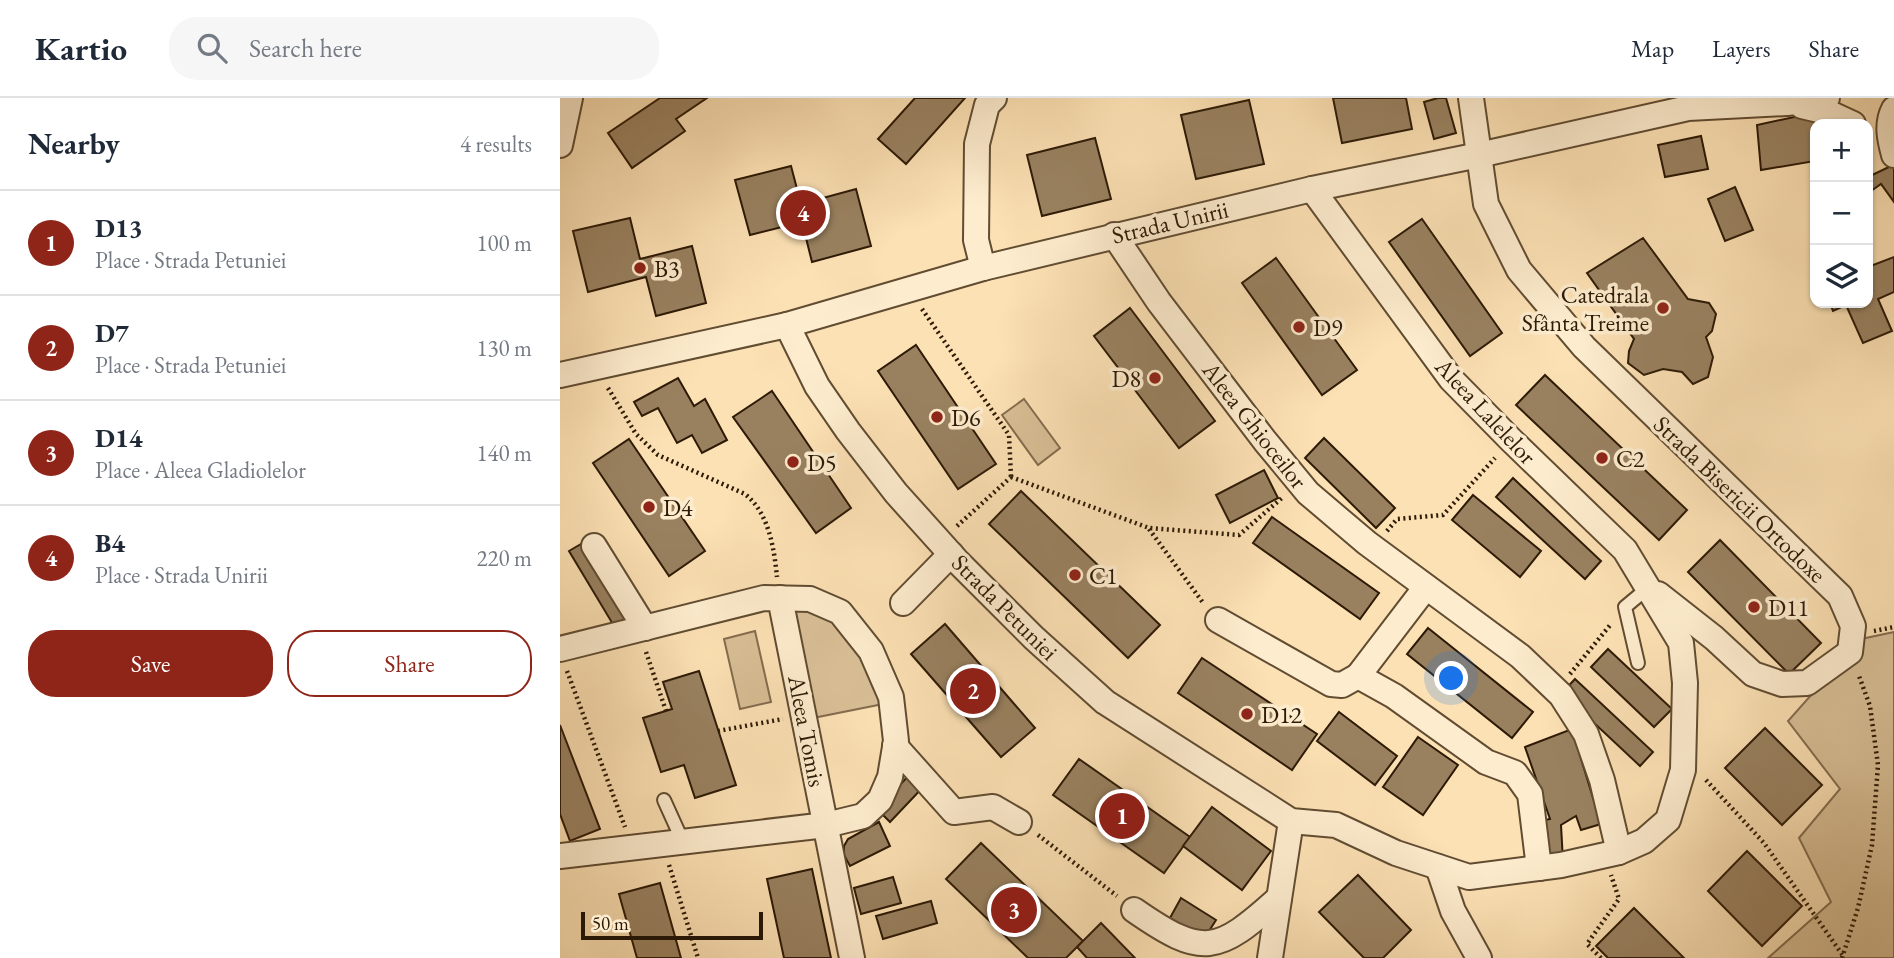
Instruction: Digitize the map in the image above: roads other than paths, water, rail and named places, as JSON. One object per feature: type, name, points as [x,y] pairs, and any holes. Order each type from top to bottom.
[{"type":"street","points":[[560,145],[570,98]]},
{"type":"street","points":[[984,268],[976,240],[977,144],[986,104],[994,98]]},
{"type":"street","name":"Strada Bisericii Ortodoxe","points":[[1471,98],[1486,204],[1519,270],[1584,347],[1840,596],[1853,626],[1850,652],[1807,683],[1782,684],[1753,674],[1714,638],[1649,587]]},
{"type":"street","name":"Strada Unirii","points":[[560,375],[787,325],[984,268],[1312,189],[1688,108],[1787,103],[1827,98]]},
{"type":"street","name":"Strada Unirii","points":[[1787,103],[1827,112],[1842,119]]},
{"type":"street","points":[[1894,109],[1889,137],[1894,156]]},
{"type":"street","points":[[1873,138],[1894,156]]},
{"type":"street","name":"Aleea Lalelelor","points":[[1312,189],[1451,379],[1625,550],[1649,587]]},
{"type":"street","name":"Aleea Ghioceilor","points":[[1114,235],[1159,302],[1308,493],[1373,548],[1520,656],[1561,695],[1586,734],[1602,780],[1612,854]]},
{"type":"street","name":"Strada Petuniei","points":[[787,325],[817,386],[895,493],[1034,638],[1105,702],[1291,821]]},
{"type":"street","points":[[594,547],[642,629]]},
{"type":"street","points":[[903,603],[945,548]]},
{"type":"street","points":[[1218,620],[1331,684],[1342,685],[1358,676],[1426,587]]},
{"type":"street","points":[[1270,958],[1291,821],[1336,825],[1396,853],[1469,877],[1539,868],[1612,854],[1644,841],[1668,820],[1685,757],[1685,683],[1681,643],[1649,587]]},
{"type":"street","points":[[560,856],[826,825],[863,816],[880,800],[890,777],[895,746],[891,697],[872,651],[840,612],[810,599],[764,597],[642,629],[562,658]]},
{"type":"street","name":"Aleea Tomis","points":[[780,598],[852,958]]},
{"type":"street","points":[[1358,676],[1394,696],[1486,762],[1515,773],[1530,794],[1539,868]]},
{"type":"street","points":[[895,746],[954,812],[993,807],[1019,822]]},
{"type":"street","points":[[1438,867],[1452,911],[1479,958]]},
{"type":"street","points":[[1134,910],[1174,939],[1199,948],[1231,939],[1279,898]]},
{"type":"lane","points":[[1638,663],[1625,607],[1649,587]]},
{"type":"lane","points":[[664,800],[673,843]]},
{"type":"place","name":"B4","points":[[803,213]]},
{"type":"place","name":"B3","points":[[640,268]]},
{"type":"place","name":"Catedrala Sfânta Treime","points":[[1663,308]]},
{"type":"place","name":"D9","points":[[1299,327]]},
{"type":"place","name":"D8","points":[[1155,378]]},
{"type":"place","name":"D6","points":[[937,417]]},
{"type":"place","name":"C2","points":[[1602,458]]},
{"type":"place","name":"D5","points":[[793,462]]},
{"type":"place","name":"D4","points":[[649,507]]},
{"type":"place","name":"C1","points":[[1075,575]]},
{"type":"place","name":"D11","points":[[1754,607]]},
{"type":"place","name":"D7","points":[[973,691]]},
{"type":"place","name":"D12","points":[[1247,714]]},
{"type":"place","name":"D13","points":[[1122,816]]},
{"type":"place","name":"D14","points":[[1014,910]]}]
